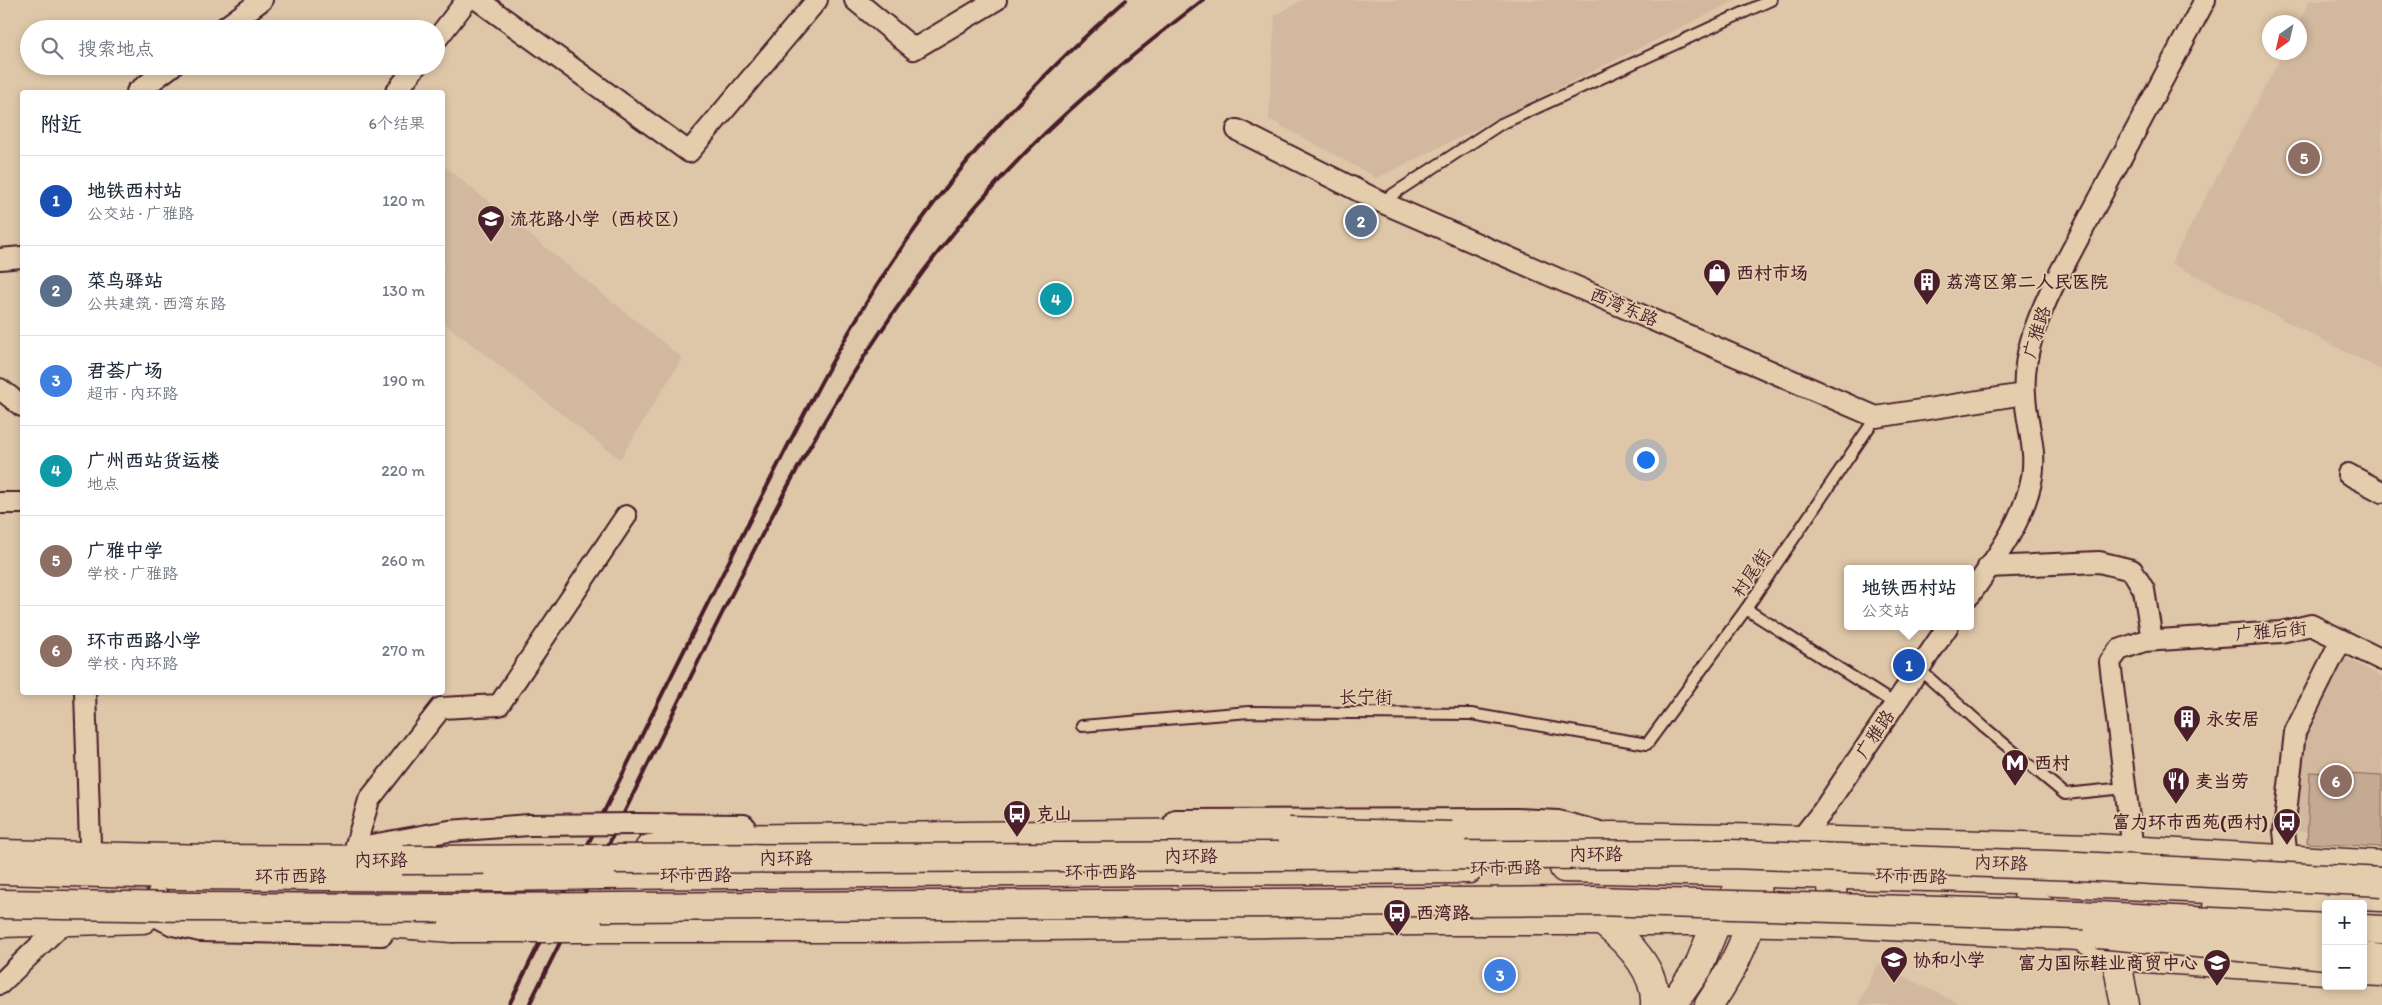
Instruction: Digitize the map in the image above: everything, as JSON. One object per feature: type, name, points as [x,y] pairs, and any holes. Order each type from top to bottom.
[{"type":"main road","points":[[649,849],[716,839],[1338,832],[1596,843],[1729,846],[1800,840],[2133,851],[2382,865]]},
{"type":"main road","points":[[0,841],[355,848],[649,849],[1498,842],[1611,836],[1729,846]]},
{"type":"main road","points":[[1611,836],[1660,872]]},
{"type":"main road","points":[[1672,1005],[1746,898],[1800,840]]},
{"type":"main road","points":[[1708,1005],[1736,961],[1751,922],[1746,898],[1729,846]]},
{"type":"main road","name":"内环路","points":[[0,854],[210,859],[521,860],[1544,853],[1729,846],[2382,882]]},
{"type":"main road","points":[[499,848],[552,862],[593,886]]},
{"type":"main road","points":[[486,884],[552,862],[610,848]]},
{"type":"main road","name":"环市西路","points":[[0,870],[593,886],[1322,880]]},
{"type":"main road","name":"环市西路","points":[[593,886],[650,897],[901,895],[1322,880],[1660,872],[1697,880],[1746,898],[1832,883],[2158,885],[2382,897]]},
{"type":"main road","points":[[1697,880],[1746,898],[2322,955]]},
{"type":"main road","points":[[1832,883],[1832,923]]},
{"type":"main road","name":"环市西路","points":[[1832,883],[2028,899],[2322,914]]},
{"type":"main road","name":"环市西路","points":[[0,890],[158,906],[330,897],[486,884]]},
{"type":"main road","points":[[330,897],[413,925]]},
{"type":"main road","points":[[0,923],[64,922],[158,906],[452,928],[902,928],[1329,922],[1602,921],[1746,898]]},
{"type":"main road","points":[[0,909],[1594,901],[1746,898],[2322,928]]},
{"type":"main road","points":[[2028,899],[2080,936],[2116,956],[2322,970]]},
{"type":"main road","points":[[0,904],[189,908]]},
{"type":"main road","points":[[2278,966],[2279,911]]},
{"type":"main road","points":[[2367,916],[2382,918]]},
{"type":"main road","points":[[1602,921],[1624,939],[1640,959],[1649,977],[1655,1005]]},
{"type":"main road","points":[[1751,922],[1832,923],[2080,936]]},
{"type":"main road","points":[[2367,929],[2382,930]]},
{"type":"main road","points":[[2116,956],[2125,1005]]},
{"type":"main road","points":[[2367,958],[2382,959]]},
{"type":"main road","points":[[2367,971],[2382,972]]},
{"type":"street","points":[[235,20],[262,0]]},
{"type":"street","points":[[445,28],[467,0]]},
{"type":"street","points":[[478,0],[689,152],[817,0]]},
{"type":"street","points":[[855,0],[914,49],[996,0]]},
{"type":"street","name":"广雅路","points":[[1974,589],[2023,509],[2032,475],[2034,449],[2024,394],[2029,350],[2044,306],[2205,0]]},
{"type":"street","points":[[140,90],[160,75]]},
{"type":"street","points":[[398,90],[409,75]]},
{"type":"street","name":"西湾东路","points":[[1237,130],[1381,202],[1876,417]]},
{"type":"street","points":[[0,259],[20,257]]},
{"type":"street","points":[[0,389],[20,404]]},
{"type":"street","points":[[1876,417],[2024,394]]},
{"type":"street","points":[[2348,474],[2382,492]]},
{"type":"street","points":[[0,503],[20,503]]},
{"type":"street","points":[[626,516],[499,705],[441,708],[369,800],[355,848],[450,831],[528,825],[1037,823],[1238,818],[1558,821],[1585,826],[1611,836]]},
{"type":"street","points":[[1988,567],[2098,562],[2132,570],[2144,590],[2152,640]]},
{"type":"street","name":"广雅后街","points":[[2133,851],[2110,662],[2119,650],[2152,640],[2281,632],[2311,625],[2382,660]]},
{"type":"street","name":"广雅路","points":[[1800,840],[1822,812],[1945,630]]},
{"type":"street","points":[[2288,860],[2284,831],[2295,732],[2341,640]]},
{"type":"street","points":[[85,695],[90,844]]},
{"type":"street","points":[[634,824],[666,836],[716,839]]},
{"type":"street","points":[[1317,842],[1329,922]]},
{"type":"street","points":[[901,895],[902,928]]},
{"type":"street","points":[[650,897],[653,927]]},
{"type":"street","points":[[158,906],[184,928],[223,933],[394,935],[452,928]]},
{"type":"street","points":[[0,984],[64,922]]},
{"type":"street","points":[[2080,936],[2159,935],[2322,941]]},
{"type":"street","points":[[2116,956],[2159,935]]},
{"type":"street","points":[[2367,942],[2382,943]]},
{"type":"lane","points":[[1381,202],[1499,125],[1771,0]]},
{"type":"lane","name":"村尾街","points":[[1647,744],[1746,609],[1876,417]]},
{"type":"lane","points":[[1746,609],[1895,704]]},
{"type":"lane","points":[[1919,669],[1985,728],[2065,794],[2125,788]]},
{"type":"lane","name":"长宁街","points":[[1082,726],[1249,712],[1471,714],[1647,744]]},
{"type":"shaded area","points":[[1303,0],[1736,0],[1377,178],[1269,119],[1275,15]]},
{"type":"shaded area","points":[[2310,0],[2382,0],[2382,370],[2171,263],[2279,60],[2307,60],[2307,15],[2302,15]]},
{"type":"shaded area","name":"流花路小学（西校区）","points":[[445,166],[682,358],[620,459],[445,324]]},
{"type":"shaded area","points":[[2335,652],[2382,677],[2382,833],[2284,831],[2295,732]]},
{"type":"shaded area","points":[[2310,772],[2382,776],[2382,847],[2307,843]]},
{"type":"shaded area","name":"协和小学","points":[[1878,964],[1962,1005],[1858,1005]]},
{"type":"railway","points":[[509,1005],[694,630],[777,467],[834,358],[876,287],[930,208],[991,134],[1056,65],[1126,0]]},
{"type":"railway","points":[[529,1005],[698,662],[789,483],[856,369],[893,313],[976,206],[1029,149],[1113,72],[1203,0]]},
{"type":"place","name":"广雅中学","points":[[2304,158]]},
{"type":"place","name":"菜鸟驿站","points":[[1361,221]]},
{"type":"place","name":"流花路小学（西校区）","points":[[491,243]]},
{"type":"place","name":"西村市场","points":[[1717,297]]},
{"type":"place","name":"广州西站货运楼","points":[[1056,299]]},
{"type":"place","name":"荔湾区第二人民医院","points":[[1927,306]]},
{"type":"place","name":"地铁西村站","points":[[1909,665]]},
{"type":"place","name":"永安居","points":[[2187,743]]},
{"type":"place","name":"环市西路小学","points":[[2336,781]]},
{"type":"place","name":"西村","points":[[2015,787]]},
{"type":"place","name":"麦当劳","points":[[2176,805]]},
{"type":"place","name":"克山","points":[[1017,838]]},
{"type":"place","name":"富力环市西苑(西村)","points":[[2287,846]]},
{"type":"place","name":"西湾路","points":[[1397,937]]},
{"type":"place","name":"君荟广场","points":[[1500,975]]},
{"type":"place","name":"协和小学","points":[[1894,984]]},
{"type":"place","name":"富力国际鞋业商贸中心","points":[[2217,987]]}]
